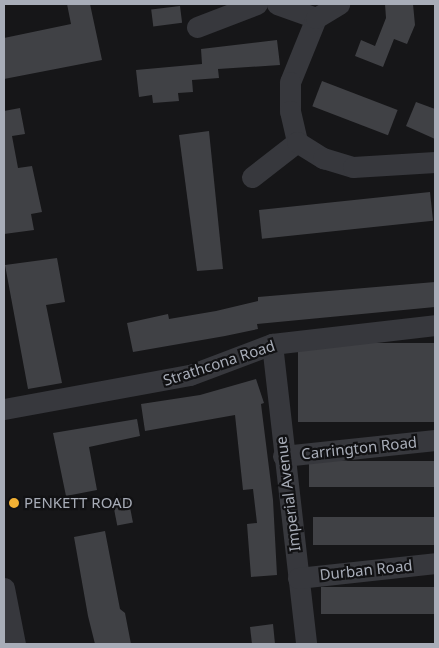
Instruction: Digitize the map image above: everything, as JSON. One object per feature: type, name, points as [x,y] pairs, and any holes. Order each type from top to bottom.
[{"type":"street","points":[[197,27],[257,4]]},
{"type":"street","points":[[277,4],[316,18]]},
{"type":"street","points":[[339,4],[316,18],[290,82],[290,111],[298,142],[323,158],[353,167],[435,162]]},
{"type":"street","points":[[252,177],[298,142]]},
{"type":"street","name":"Strathcona Road","points":[[4,409],[190,375],[272,344],[435,325]]},
{"type":"street","name":"Imperial Avenue","points":[[272,344],[283,456],[306,644]]},
{"type":"street","name":"Carrington Road","points":[[283,456],[435,440]]},
{"type":"street","name":"Durban Road","points":[[298,578],[435,563]]},
{"type":"street","points":[[4,588],[15,644]]},
{"type":"building","points":[[67,4],[90,4],[102,60],[4,79],[4,38],[71,24]]},
{"type":"building","points":[[385,4],[413,4],[415,25],[407,44],[394,39],[383,67],[355,56],[361,40],[375,46],[386,18]]},
{"type":"building","points":[[180,6],[182,23],[153,26],[151,10]]},
{"type":"building","points":[[277,40],[280,65],[218,69],[219,78],[192,80],[193,92],[178,93],[179,101],[153,103],[152,95],[139,97],[136,70],[202,64],[201,49]]},
{"type":"building","points":[[322,81],[398,110],[388,135],[312,106]]},
{"type":"building","points":[[416,102],[435,109],[435,139],[406,126]]},
{"type":"building","points":[[20,108],[25,134],[12,136],[18,168],[32,166],[42,212],[31,214],[34,230],[4,234],[4,111]]},
{"type":"building","points":[[209,131],[223,269],[197,271],[179,135]]},
{"type":"building","points":[[430,192],[433,221],[262,239],[259,210]]},
{"type":"building","points":[[57,258],[65,302],[46,305],[62,383],[28,389],[5,265]]},
{"type":"building","points":[[435,282],[435,307],[257,324],[258,329],[133,352],[127,323],[168,314],[169,319],[216,311],[258,301],[258,297]]},
{"type":"building","points":[[298,343],[435,343],[435,422],[298,422]]},
{"type":"building","points":[[256,379],[264,403],[261,404],[273,500],[277,575],[251,577],[247,524],[257,523],[253,489],[243,490],[235,415],[145,431],[141,404],[200,395]]},
{"type":"building","points":[[137,419],[140,436],[89,447],[97,490],[66,496],[53,433]]},
{"type":"building","points":[[309,461],[435,461],[435,487],[309,487]]},
{"type":"building","points":[[128,497],[133,523],[117,526],[112,500]]},
{"type":"building","points":[[313,517],[435,517],[435,545],[313,545]]},
{"type":"building","points":[[105,531],[120,609],[125,613],[131,644],[95,644],[88,616],[74,537]]},
{"type":"building","points":[[321,587],[435,587],[435,614],[321,614]]},
{"type":"building","points":[[273,624],[275,644],[252,644],[250,627]]},
{"type":"place","name":"PENKETT ROAD","points":[[14,503]]}]
